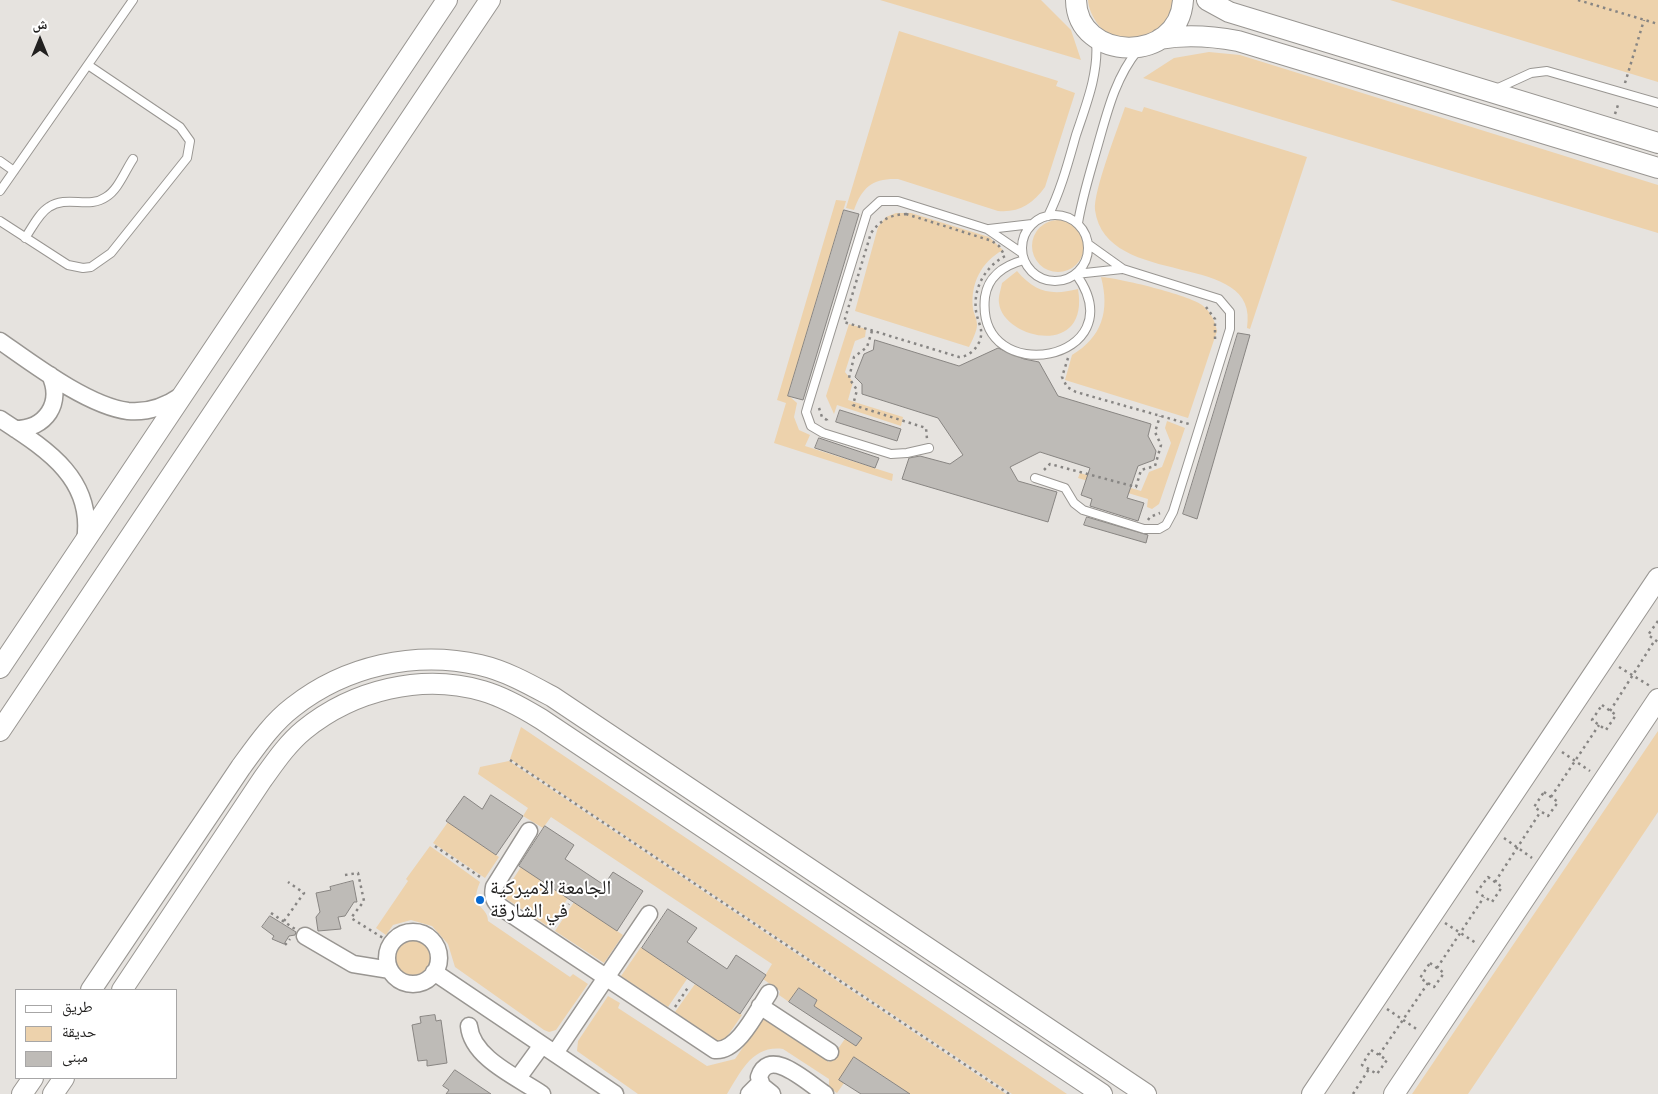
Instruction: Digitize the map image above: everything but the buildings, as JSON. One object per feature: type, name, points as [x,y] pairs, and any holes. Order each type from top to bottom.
[{"type":"street","points":[[0,668],[447,0]]},
{"type":"street","points":[[0,731],[490,0]]},
{"type":"street","points":[[1065,0],[1079,10],[1096,36],[1107,44],[1120,48],[1139,48],[1160,39],[1171,30],[1178,18],[1183,0]]},
{"type":"street","points":[[1207,0],[1229,12],[1658,143]]},
{"type":"street","points":[[1160,39],[1200,36],[1238,42],[1658,168]]},
{"type":"street","points":[[0,342],[50,375],[102,404],[130,411],[157,408],[182,395]]},
{"type":"street","points":[[15,429],[32,427],[47,417],[55,392],[50,375]]},
{"type":"street","points":[[0,419],[65,468],[75,481],[82,495],[86,511],[87,527],[84,543]]},
{"type":"street","points":[[1312,1094],[1658,578]]},
{"type":"street","points":[[92,989],[264,734],[293,707],[326,685],[362,670],[401,661],[441,659],[490,668],[518,678],[553,697],[1146,1094]]},
{"type":"street","points":[[123,989],[262,780],[281,754],[303,731],[329,712],[358,698],[388,688],[420,684],[452,685],[484,691],[514,703],[541,719],[1102,1094]]},
{"type":"street","points":[[1394,1094],[1604,780],[1655,693]]},
{"type":"street","points":[[529,831],[494,887],[492,895],[495,903],[709,1046],[723,1051],[735,1043],[765,1000],[830,1052]]},
{"type":"street","points":[[518,1078],[548,1049],[606,978],[650,914]]},
{"type":"street","points":[[305,936],[358,966],[390,970],[401,980],[416,983],[429,977],[434,972],[438,955],[436,946],[423,934],[406,933],[392,943],[387,956],[390,970]]},
{"type":"street","points":[[434,972],[615,1094]]},
{"type":"street","points":[[469,1026],[472,1042],[476,1048],[542,1094]]},
{"type":"street","points":[[772,1094],[754,1088],[765,1066],[777,1063],[825,1094]]},
{"type":"street","points":[[22,1094],[32,1079]]},
{"type":"street","points":[[53,1094],[63,1079]]},
{"type":"lane","points":[[0,191],[133,0]]},
{"type":"lane","points":[[1048,216],[1062,184],[1091,87],[1096,62],[1096,36]]},
{"type":"lane","points":[[1035,478],[1065,488],[1074,504],[1083,510],[1144,529],[1159,529],[1171,519],[1230,329],[1230,312],[1219,299],[1123,269],[1088,244],[1078,223],[1085,191],[1115,89],[1123,70],[1139,48]]},
{"type":"lane","points":[[0,221],[68,265],[83,268],[98,264],[111,254],[189,153],[190,141],[180,126],[88,65]]},
{"type":"lane","points":[[1490,92],[1523,76],[1539,71],[1556,72],[1658,103]]},
{"type":"lane","points":[[25,238],[44,211],[54,204],[67,201],[95,202],[105,198],[113,191],[133,159]]},
{"type":"lane","points":[[0,161],[14,171]]},
{"type":"lane","points":[[929,448],[907,453],[891,454],[823,433],[811,426],[806,412],[867,212],[872,206],[880,201],[898,201],[987,229],[1023,256],[1034,274],[1042,279],[1060,281],[1076,274],[1123,269]]},
{"type":"lane","points":[[987,229],[1032,224],[1048,216],[1066,217],[1078,223]]},
{"type":"lane","points":[[1023,256],[1023,239],[1032,224]]},
{"type":"lane","points":[[1076,274],[1087,257],[1088,244]]},
{"type":"lane","points":[[1023,256],[999,271],[991,282],[986,294],[985,308],[994,335],[1016,352],[1030,356],[1059,352],[1073,344],[1083,332],[1089,318],[1090,302],[1086,287],[1076,274]]},
{"type":"path","points":[[1578,0],[1658,24]]},
{"type":"path","points":[[1611,129],[1644,20]]},
{"type":"path","points":[[906,214],[983,238],[999,246],[1005,256],[996,261],[984,273],[977,290],[976,310],[982,332],[974,352],[966,357],[959,357],[872,331],[844,322],[871,233],[879,222],[891,215],[906,214]]},
{"type":"path","points":[[1202,304],[1210,309],[1215,319],[1214,343]]},
{"type":"path","points":[[872,331],[867,347],[854,357],[849,378],[856,390],[852,405],[926,428],[929,448]]},
{"type":"path","points":[[1068,356],[1062,376],[1067,387],[1076,392],[1189,424],[1192,415]]},
{"type":"path","points":[[1035,478],[1050,464],[1136,488],[1141,470],[1155,466],[1162,445],[1155,432],[1160,416]]},
{"type":"path","points":[[1610,711],[1656,641],[1648,636],[1658,621]]},
{"type":"path","points":[[1605,658],[1632,675],[1655,693]]},
{"type":"path","points":[[1602,706],[1616,715],[1606,730],[1599,725],[1592,720],[1602,706]]},
{"type":"path","points":[[1552,797],[1599,725]]},
{"type":"path","points":[[1548,743],[1604,780]]},
{"type":"path","points":[[510,760],[1009,1094]]},
{"type":"path","points":[[1544,792],[1558,802],[1548,816],[1541,811],[1534,806],[1544,792]]},
{"type":"path","points":[[1494,882],[1541,811]]},
{"type":"path","points":[[1490,829],[1546,867]]},
{"type":"path","points":[[435,846],[494,887]]},
{"type":"path","points":[[345,875],[358,873],[364,901],[351,918],[392,943]]},
{"type":"path","points":[[1488,878],[1502,887],[1492,902],[1484,897],[1477,892],[1488,878]]},
{"type":"path","points":[[284,921],[304,893],[288,882]]},
{"type":"path","points":[[1437,968],[1484,897]]},
{"type":"path","points":[[547,938],[569,904]]},
{"type":"path","points":[[271,913],[305,936]]},
{"type":"path","points":[[1433,915],[1489,952]]},
{"type":"path","points":[[1430,963],[1444,973],[1434,988],[1428,983],[1420,978],[1430,963]]},
{"type":"path","points":[[1379,1055],[1428,983]]},
{"type":"path","points":[[667,1019],[689,986]]},
{"type":"path","points":[[1376,1001],[1431,1039]]},
{"type":"path","points":[[1372,1050],[1387,1060],[1378,1074],[1369,1069],[1362,1064],[1372,1050]]},
{"type":"path","points":[[1353,1094],[1369,1069]]},
{"type":"green space","points":[[880,0],[1041,0],[1071,30],[1081,60]]},
{"type":"green space","points":[[1088,0],[1179,0],[1157,35],[1122,39],[1109,35],[1099,25],[1091,13]]},
{"type":"green space","points":[[1390,0],[1658,0],[1658,82]]},
{"type":"green space","points":[[899,31],[1058,81],[1056,86],[1075,93],[1045,187],[1030,203],[1018,209],[998,211],[898,179],[889,179],[875,182],[865,190],[854,210],[846,208]]},
{"type":"green space","points":[[1209,52],[1240,55],[1658,185],[1658,233],[1143,78],[1174,58]]},
{"type":"green space","points":[[1125,107],[1142,112],[1144,107],[1307,157],[1250,329],[1247,328],[1245,303],[1231,287],[1208,277],[1152,262],[1125,251],[1105,235],[1095,210],[1095,201]]},
{"type":"green space","points":[[836,200],[846,201],[788,395],[797,403],[794,417],[799,430],[810,435],[805,446],[893,474],[892,481],[774,443],[786,403],[777,400]]},
{"type":"green space","points":[[896,213],[911,213],[989,237],[1003,250],[983,267],[975,283],[973,309],[977,327],[969,347],[855,311],[878,227],[886,217]]},
{"type":"green space","points":[[1053,220],[1063,220],[1077,227],[1084,241],[1084,251],[1077,265],[1063,272],[1053,272],[1043,268],[1036,261],[1032,251],[1032,241],[1036,231],[1043,224]]},
{"type":"green space","points":[[1017,271],[1037,288],[1052,292],[1078,289],[1078,311],[1071,326],[1059,334],[1044,336],[1029,333],[1015,326],[1004,316],[999,303],[1002,283]]},
{"type":"green space","points":[[1101,277],[1169,292],[1195,301],[1205,308],[1214,320],[1217,331],[1188,418],[1065,380],[1072,355],[1090,340],[1101,322],[1104,312],[1104,289]]},
{"type":"green space","points":[[849,324],[866,329],[865,337],[855,341],[845,372],[853,382],[848,400],[903,417],[901,426],[837,405],[834,414],[826,396]]},
{"type":"green space","points":[[1167,421],[1185,428],[1159,504],[1152,509],[1147,507],[1148,499],[1078,478],[1080,473],[1141,491],[1149,472],[1162,467],[1171,443],[1165,428]]},
{"type":"green space","points":[[521,727],[1067,1094],[1012,1094],[510,759]]},
{"type":"green space","points":[[1658,731],[1658,812],[1468,1094],[1412,1094]]},
{"type":"green space","points":[[509,761],[1006,1094],[902,1094],[904,1090],[854,1057],[844,1083],[837,1093],[829,1088],[829,1079],[783,1049],[772,1049],[763,1051],[749,1062],[727,1094],[638,1094],[577,1051],[578,1041],[608,996],[620,1003],[618,1008],[707,1066],[735,1059],[763,1018],[829,1062],[851,1030],[814,1006],[817,1000],[799,988],[789,1002],[779,995],[780,991],[763,979],[772,964],[551,817],[543,828],[523,816],[528,808],[478,774],[480,767]]},
{"type":"green space","points":[[448,822],[499,857],[485,878],[433,843]]},
{"type":"green space","points":[[430,846],[480,882],[476,897],[477,902],[485,912],[488,921],[570,977],[573,974],[588,984],[556,1030],[549,1032],[544,1030],[455,967],[448,944],[432,926],[411,920],[393,925],[386,935],[376,928],[408,881],[406,879]]},
{"type":"green space","points":[[521,867],[568,898],[549,927],[502,896]]},
{"type":"green space","points":[[574,902],[623,935],[604,963],[555,931]]},
{"type":"green space","points":[[413,937],[427,943],[433,957],[427,971],[413,977],[399,971],[393,957],[399,943]]},
{"type":"green space","points":[[641,947],[687,979],[668,1007],[621,976]]},
{"type":"green space","points":[[695,984],[742,1015],[722,1044],[675,1012]]},
{"type":"place","name":"الجامعة الاميركية في الشارقة","points":[[480,900]]}]
